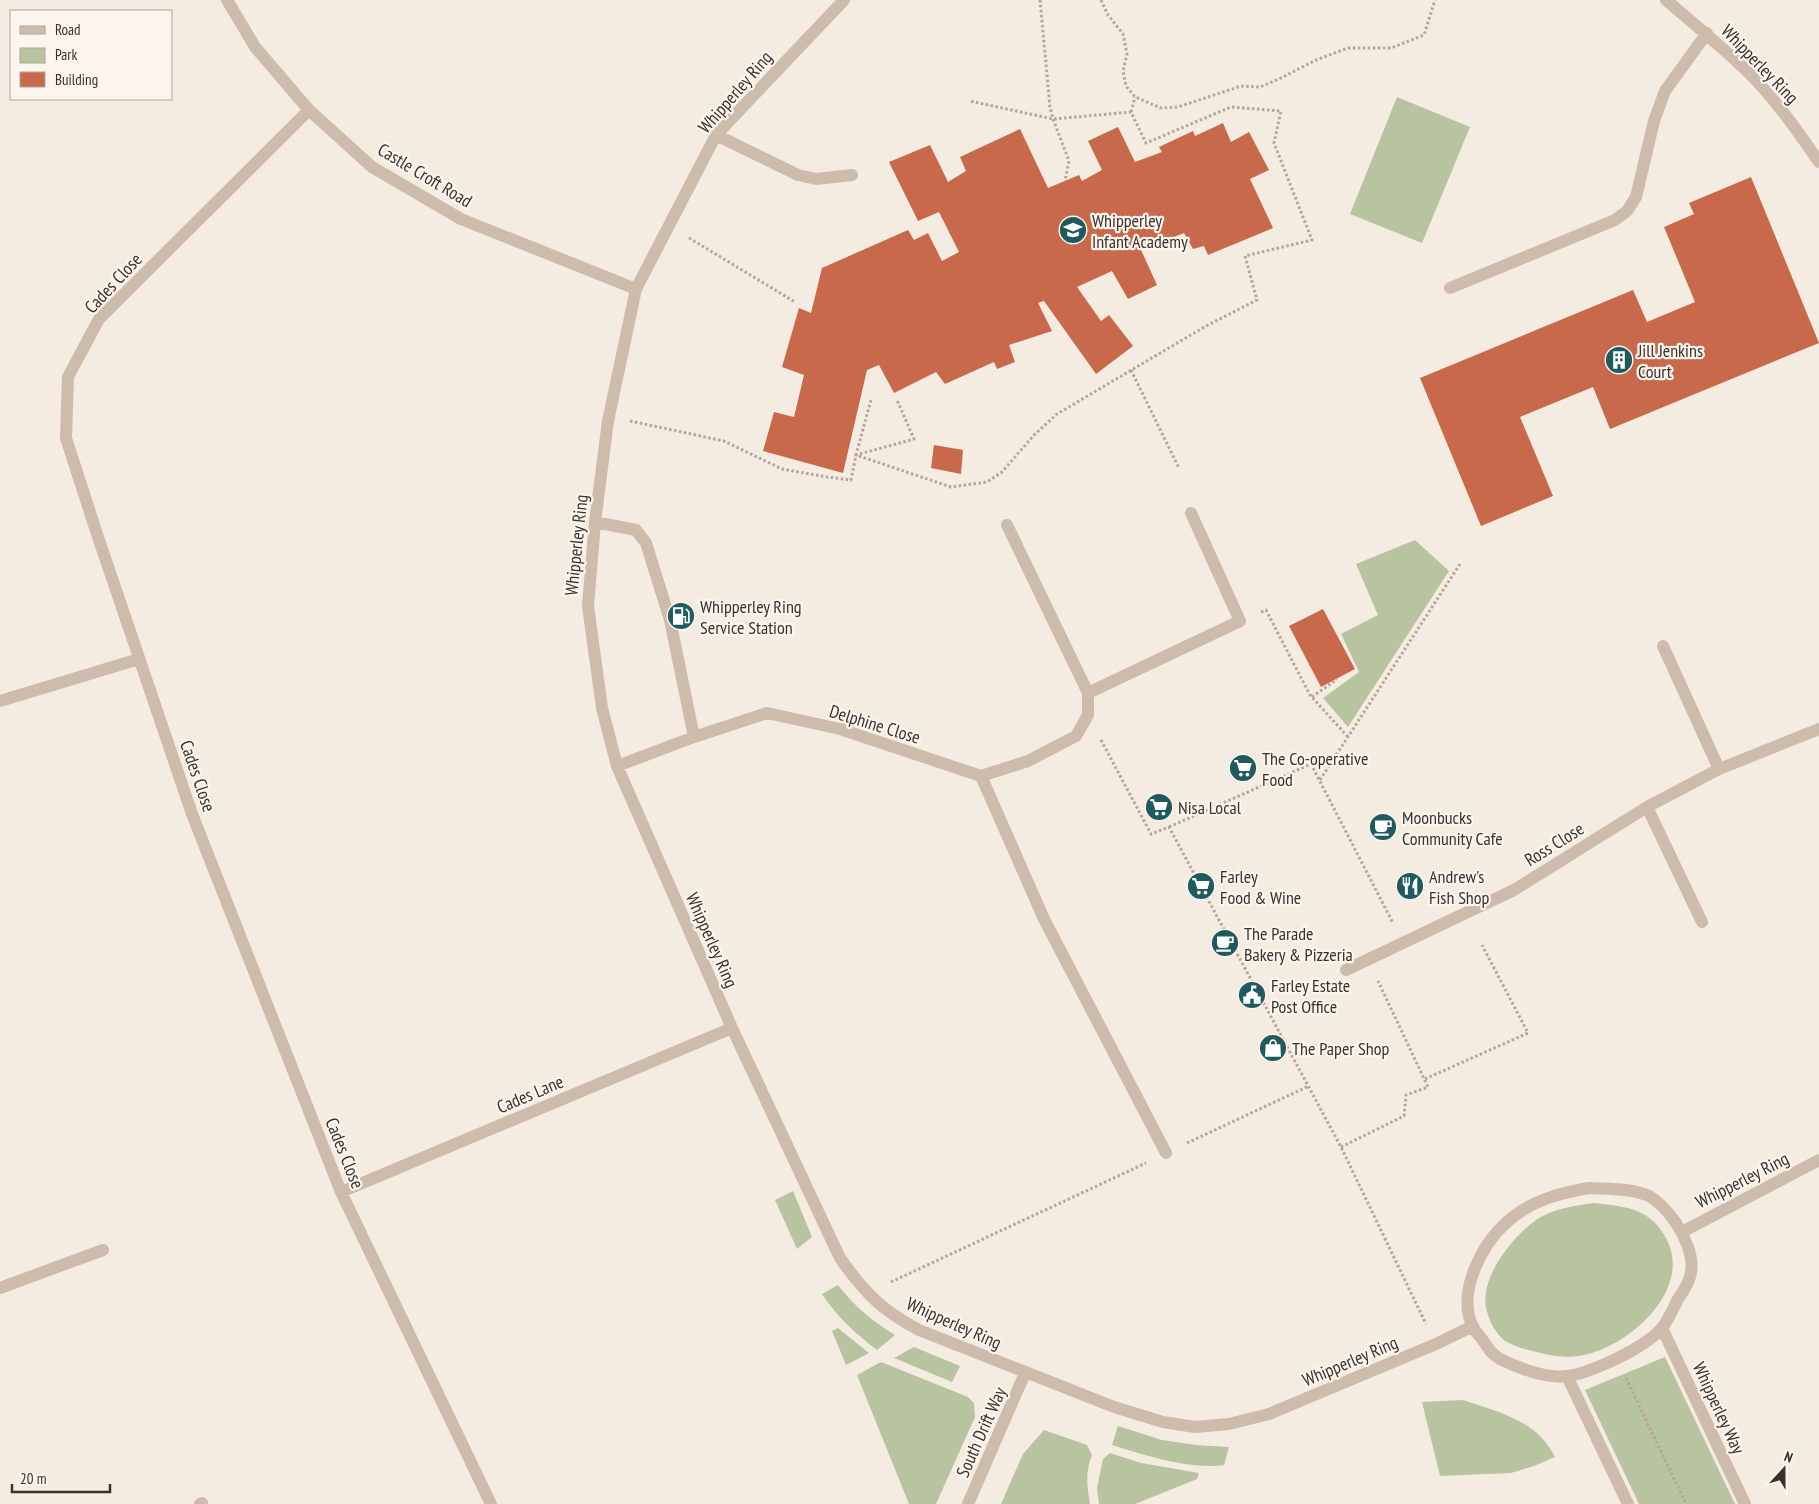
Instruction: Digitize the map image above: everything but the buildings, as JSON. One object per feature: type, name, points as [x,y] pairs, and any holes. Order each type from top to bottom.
[{"type":"street","name":"Castle Croft Road","points":[[227,0],[255,46],[309,110],[372,167],[461,218],[636,290]]},
{"type":"street","name":"Whipperley Ring","points":[[844,0],[716,135],[636,290],[609,416],[595,522],[588,606],[602,708],[617,766],[732,1028],[840,1258],[856,1281],[880,1306],[912,1326],[1025,1374],[1114,1407],[1163,1422],[1195,1427],[1229,1424],[1270,1414],[1436,1344],[1472,1326]]},
{"type":"street","name":"Whipperley Ring","points":[[1666,0],[1707,33],[1748,72],[1778,106],[1819,162]]},
{"type":"street","points":[[1450,288],[1615,220],[1627,212],[1636,197],[1654,121],[1665,91],[1707,33]]},
{"type":"street","name":"Cades Close","points":[[309,110],[99,319],[68,377],[66,438],[192,814],[341,1192],[491,1504]]},
{"type":"street","points":[[716,135],[798,175],[816,179],[852,175]]},
{"type":"street","points":[[1088,693],[1240,621],[1191,513]]},
{"type":"street","points":[[595,522],[636,530],[646,543],[670,620],[694,737]]},
{"type":"street","points":[[1007,525],[1088,693],[1088,715],[1076,736],[1028,761],[981,776],[1044,919],[1166,1153]]},
{"type":"street","points":[[1663,646],[1719,769]]},
{"type":"street","points":[[0,702],[139,659]]},
{"type":"street","name":"Delphine Close","points":[[617,766],[694,737],[767,713],[840,729],[981,776]]},
{"type":"street","name":"Ross Close","points":[[1346,970],[1514,890],[1647,807],[1719,769],[1819,729]]},
{"type":"street","points":[[1647,807],[1702,922]]},
{"type":"street","name":"Cades Lane","points":[[341,1192],[732,1028]]},
{"type":"street","name":"Whipperley Ring","points":[[1682,1232],[1819,1160]]},
{"type":"street","points":[[1589,1188],[1624,1190],[1650,1197],[1668,1212],[1682,1232],[1690,1255],[1691,1272],[1683,1292],[1662,1328],[1646,1342],[1616,1358],[1567,1376],[1543,1374],[1513,1365],[1494,1356],[1472,1326],[1468,1308],[1468,1287],[1487,1245],[1507,1222],[1533,1204],[1560,1193],[1589,1188]]},
{"type":"street","points":[[0,1288],[103,1250]]},
{"type":"street","name":"Whipperley Way","points":[[1662,1328],[1745,1504]]},
{"type":"street","name":"South Drift Way","points":[[968,1504],[1025,1374]]},
{"type":"street","points":[[1567,1376],[1628,1504]]},
{"type":"path","points":[[1040,0],[1053,119],[1069,161],[1065,181]]},
{"type":"path","points":[[1101,0],[1108,15],[1123,34],[1127,54],[1123,71],[1126,86],[1135,97],[1161,108],[1178,107],[1241,86],[1260,87],[1316,60],[1348,48],[1391,48],[1404,44],[1424,35],[1435,0]]},
{"type":"path","points":[[856,455],[951,487],[987,482],[1002,472],[1034,435],[1057,414],[1206,326],[1257,300],[1245,256],[1312,240],[1274,143],[1281,111],[1231,107],[1146,143],[1131,112],[1135,97]]},
{"type":"path","points":[[970,101],[1053,119],[1131,112]]},
{"type":"path","points":[[669,227],[795,302]]},
{"type":"path","points":[[1131,369],[1179,468]]},
{"type":"path","points":[[609,416],[724,441],[782,469],[851,480],[871,400]]},
{"type":"path","points":[[856,455],[914,439],[897,400]]},
{"type":"path","points":[[1319,780],[1460,564]]},
{"type":"path","points":[[1240,621],[1266,610],[1312,697],[1348,737]]},
{"type":"path","points":[[1312,697],[1337,679]]},
{"type":"path","points":[[1088,715],[1151,834],[1311,764],[1403,944]]},
{"type":"path","points":[[1169,827],[1341,1147],[1436,1344]]},
{"type":"path","points":[[1425,1079],[1528,1034],[1482,945]]},
{"type":"path","points":[[1341,1147],[1404,1116],[1406,1095],[1428,1087],[1368,960]]},
{"type":"path","points":[[868,1293],[1309,1086]]},
{"type":"path","points":[[1616,1358],[1686,1504]]},
{"type":"green space","points":[[1397,97],[1470,127],[1422,243],[1350,214]]},
{"type":"green space","points":[[1415,540],[1449,571],[1348,727],[1323,698],[1359,672],[1341,634],[1378,615],[1356,564]]},
{"type":"green space","points":[[793,1191],[812,1237],[797,1249],[775,1200]]},
{"type":"green space","points":[[1594,1203],[1620,1206],[1639,1212],[1652,1220],[1660,1229],[1667,1240],[1673,1260],[1671,1279],[1663,1298],[1650,1315],[1634,1330],[1615,1343],[1578,1356],[1567,1357],[1544,1354],[1505,1341],[1491,1323],[1485,1297],[1492,1273],[1504,1252],[1528,1226],[1543,1216],[1557,1210]]},
{"type":"green space","points":[[838,1285],[864,1313],[895,1335],[877,1350],[854,1331],[822,1294]]},
{"type":"green space","points":[[838,1328],[869,1353],[846,1365],[832,1331]]},
{"type":"green space","points":[[914,1347],[960,1366],[952,1382],[894,1358]]},
{"type":"green space","points":[[1665,1357],[1735,1504],[1639,1504],[1585,1390]]},
{"type":"green space","points":[[881,1362],[968,1397],[974,1403],[975,1417],[936,1504],[909,1504],[857,1375]]},
{"type":"green space","points":[[1463,1400],[1503,1414],[1527,1426],[1538,1434],[1555,1457],[1511,1473],[1440,1476],[1422,1402]]},
{"type":"green space","points":[[1118,1426],[1162,1440],[1229,1447],[1224,1465],[1182,1464],[1112,1445]]},
{"type":"green space","points":[[1044,1430],[1087,1445],[1092,1455],[1087,1479],[1090,1504],[1001,1504],[1023,1454]]},
{"type":"green space","points":[[1110,1453],[1141,1463],[1199,1473],[1197,1479],[1135,1504],[1099,1504],[1097,1488],[1103,1459]]},
{"type":"place","name":"Whipperley Infant Academy","points":[[1073,230]]},
{"type":"place","name":"Jill Jenkins Court","points":[[1619,360]]},
{"type":"place","name":"Whipperley Ring Service Station","points":[[681,616]]},
{"type":"place","name":"The Co-operative Food","points":[[1243,768]]},
{"type":"place","name":"Nisa Local","points":[[1159,807]]},
{"type":"place","name":"Moonbucks Community Cafe","points":[[1383,827]]},
{"type":"place","name":"Farley Food & Wine","points":[[1201,886]]},
{"type":"place","name":"Andrew's Fish Shop","points":[[1410,886]]},
{"type":"place","name":"The Parade Bakery & Pizzeria","points":[[1225,943]]},
{"type":"place","name":"Farley Estate Post Office","points":[[1252,995]]},
{"type":"place","name":"The Paper Shop","points":[[1273,1048]]}]
